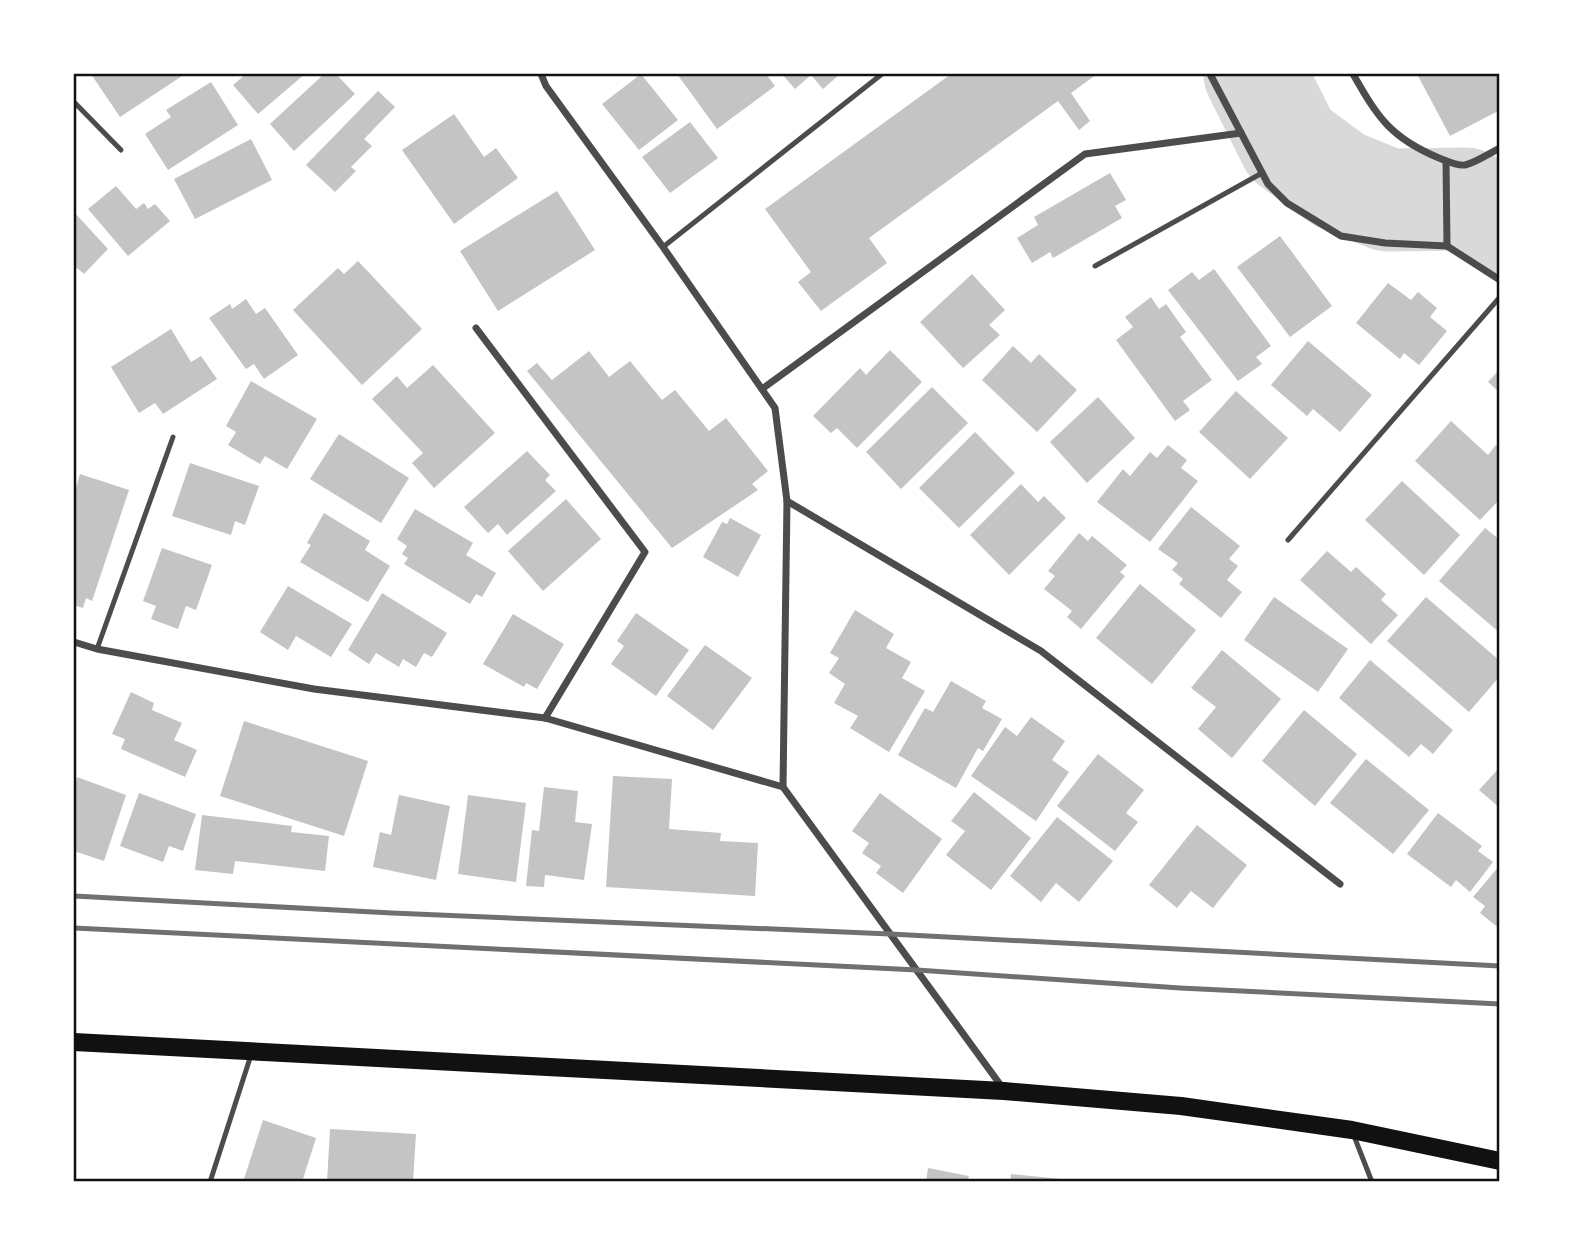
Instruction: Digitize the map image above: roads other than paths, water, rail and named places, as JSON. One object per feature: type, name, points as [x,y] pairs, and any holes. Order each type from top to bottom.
[{"type":"main road","points":[[74,1042],[1004,1091],[1181,1106],[1352,1130],[1500,1161]]},
{"type":"street","points":[[541,74],[546,86],[775,408],[787,501],[783,788],[1004,1091]]},
{"type":"street","points":[[1210,74],[1268,184],[1287,203],[1341,236],[1385,243],[1447,246],[1500,280]]},
{"type":"street","points":[[1353,74],[1372,107],[1394,133],[1419,150],[1464,165],[1500,148]]},
{"type":"street","points":[[762,389],[1085,154],[1241,133]]},
{"type":"street","points":[[1446,161],[1447,246]]},
{"type":"street","points":[[476,328],[645,552],[545,718]]},
{"type":"street","points":[[787,501],[1041,651],[1340,884]]},
{"type":"street","points":[[74,642],[97,649],[314,689],[545,718],[783,788]]},
{"type":"lane","points":[[663,247],[882,74]]},
{"type":"lane","points":[[74,102],[121,150]]},
{"type":"lane","points":[[1095,266],[1262,173]]},
{"type":"lane","points":[[1288,540],[1500,297]]},
{"type":"lane","points":[[97,649],[173,437]]},
{"type":"lane","points":[[210,1181],[253,1050]]},
{"type":"lane","points":[[1352,1130],[1372,1181]]},
{"type":"waterway","points":[[1255,74],[1290,144],[1339,180],[1388,200],[1466,199],[1500,222]]},
{"type":"railway","points":[[74,896],[1500,966]]},
{"type":"railway","points":[[74,928],[917,970],[1180,988],[1500,1004]]}]
